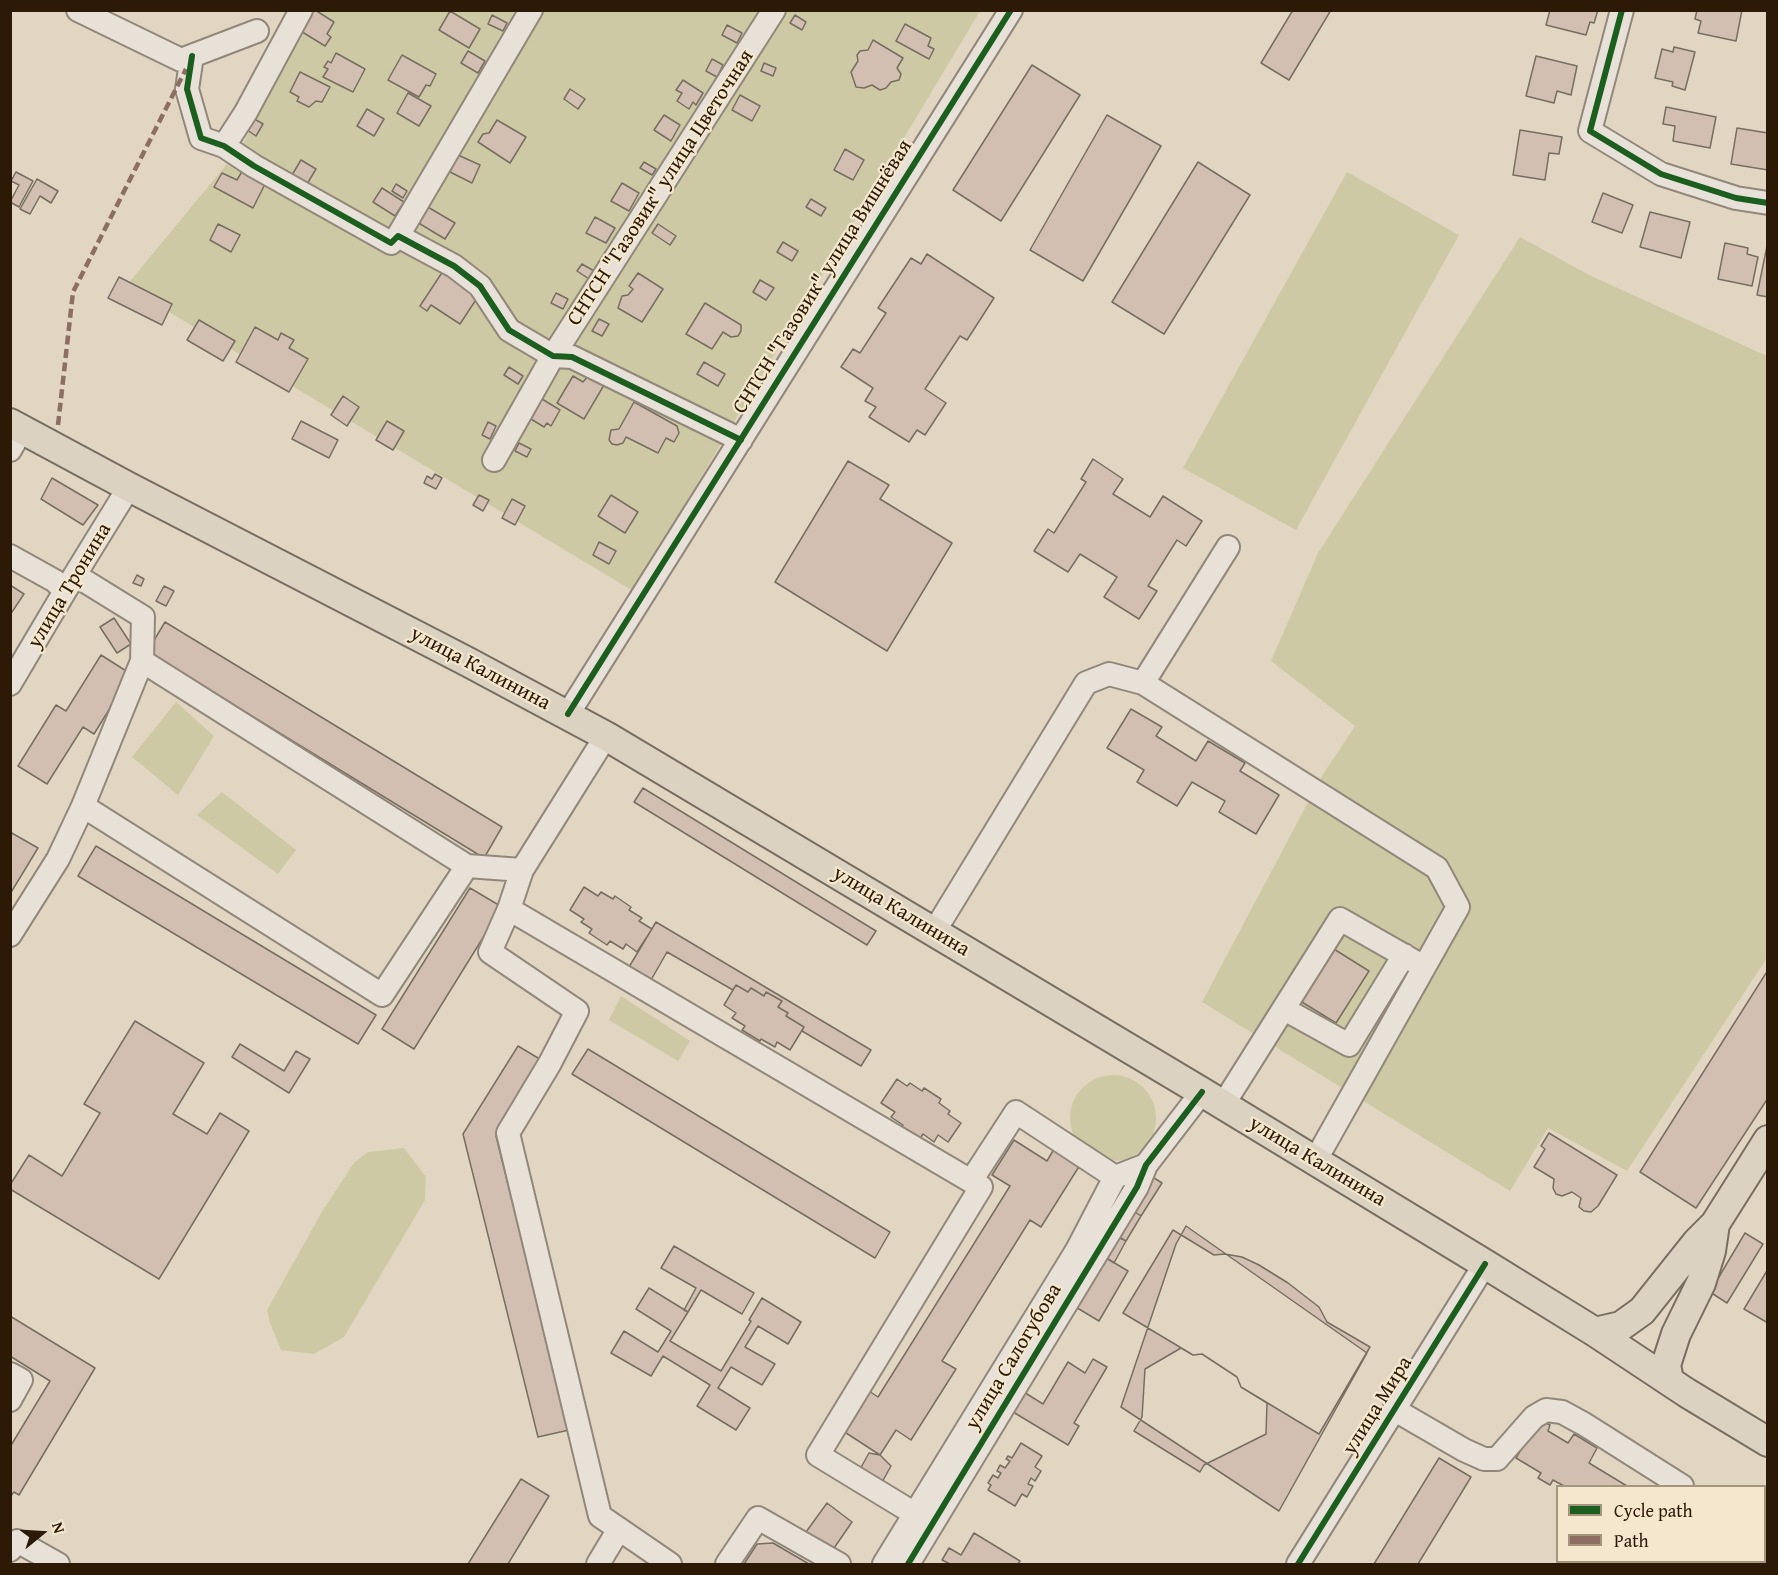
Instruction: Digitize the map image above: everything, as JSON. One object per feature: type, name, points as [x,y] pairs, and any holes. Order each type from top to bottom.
[{"type":"main road","name":"улица Калинина","points":[[14,434],[129,487],[568,714],[1485,1264],[1767,1442]]},
{"type":"main road","points":[[1595,1332],[1621,1326],[1642,1311],[1697,1242],[1715,1224],[1767,1140]]},
{"type":"main road","points":[[1669,1380],[1666,1365],[1676,1334],[1701,1283],[1711,1251],[1715,1224]]},
{"type":"street","points":[[78,10],[181,60],[257,31]]},
{"type":"street","points":[[224,146],[246,112],[301,10]]},
{"type":"street","points":[[192,56],[187,89],[201,138],[224,146],[254,166],[391,243],[398,236],[531,10]]},
{"type":"street","name":"СНТСН \"Газовик\" улица Цветочная","points":[[494,460],[553,356],[774,10]]},
{"type":"street","name":"СНТСН \"Газовик\" улица Вишнёвая","points":[[568,714],[1011,10]]},
{"type":"street","points":[[1622,10],[1590,131],[1661,174],[1736,198],[1767,203]]},
{"type":"street","points":[[398,236],[454,266],[480,286],[509,330],[553,356],[572,357],[741,440]]},
{"type":"street","name":"улица Тронина","points":[[10,684],[129,487]]},
{"type":"street","points":[[1143,682],[1228,547]]},
{"type":"street","points":[[10,556],[55,580],[70,583],[143,617],[142,661],[83,806],[58,859],[10,935]]},
{"type":"street","points":[[142,661],[467,866],[522,870]]},
{"type":"street","points":[[934,932],[1086,684],[1110,674],[1143,682],[1437,868],[1458,907],[1315,1161]]},
{"type":"street","points":[[606,736],[522,870],[509,909],[490,952],[577,1011],[550,1064],[508,1133],[600,1516],[670,1564]]},
{"type":"street","points":[[83,806],[382,995],[467,866]]},
{"type":"street","points":[[509,909],[981,1187],[818,1455],[915,1514]]},
{"type":"street","points":[[971,1181],[1016,1112],[1115,1177],[1146,1164],[1213,1099],[1284,1009],[1340,919],[1424,967]]},
{"type":"street","points":[[1284,1009],[1348,1045],[1404,955]]},
{"type":"street","name":"улица Салогубова","points":[[908,1564],[1137,1187],[1146,1164]]},
{"type":"street","name":"улица Салогубова","points":[[884,1564],[1077,1250],[1115,1177]]},
{"type":"street","name":"улица Мира","points":[[1298,1564],[1485,1264]]},
{"type":"street","points":[[10,1374],[21,1380],[10,1400]]},
{"type":"street","points":[[1395,1410],[1484,1460],[1497,1459],[1534,1417],[1546,1410],[1562,1412],[1680,1485]]},
{"type":"street","points":[[727,1564],[758,1518],[839,1564]]},
{"type":"street","points":[[598,1564],[619,1529]]},
{"type":"street","points":[[10,1550],[17,1541],[58,1564]]},
{"type":"shaded area","points":[[316,11],[980,11],[633,591],[126,286],[241,147]]},
{"type":"shaded area","points":[[1347,172],[1459,235],[1296,530],[1183,468]]},
{"type":"shaded area","points":[[1520,237],[1589,275],[1767,356],[1767,958],[1627,1171],[1548,1128],[1510,1191],[1202,1002],[1322,776],[1355,726],[1271,661],[1318,553]]},
{"type":"shaded area","points":[[176,702],[214,736],[178,795],[132,757]]},
{"type":"shaded area","points":[[222,792],[296,850],[278,874],[197,815]]},
{"type":"shaded area","points":[[621,996],[690,1041],[678,1061],[609,1020]]},
{"type":"shaded area","points":[[1113,1075],[1137,1082],[1149,1094],[1156,1118],[1149,1142],[1137,1154],[1113,1161],[1089,1154],[1077,1142],[1070,1118],[1077,1094],[1089,1082]]},
{"type":"shaded area","points":[[404,1148],[426,1177],[425,1200],[344,1337],[314,1354],[281,1350],[267,1310],[323,1210],[354,1163],[368,1152]]},
{"type":"building","points":[[311,10],[315,10],[334,22],[327,34],[331,37],[325,46],[299,30]]},
{"type":"building","points":[[1293,10],[1331,10],[1289,80],[1261,63]]},
{"type":"building","points":[[1550,10],[1598,10],[1594,23],[1590,22],[1586,35],[1546,25]]},
{"type":"building","points":[[1697,10],[1742,10],[1736,41],[1698,33],[1701,21],[1695,19]]},
{"type":"building","points":[[450,11],[480,29],[469,48],[439,30]]},
{"type":"building","points":[[492,15],[507,23],[503,31],[488,24]]},
{"type":"building","points":[[795,15],[806,22],[802,30],[790,23]]},
{"type":"building","points":[[905,24],[931,38],[928,46],[934,49],[929,59],[896,41]]},
{"type":"building","points":[[727,25],[742,33],[737,43],[722,35]]},
{"type":"building","points":[[873,40],[903,58],[897,68],[901,74],[899,80],[891,82],[886,88],[880,90],[872,85],[864,88],[856,87],[851,72],[858,61],[857,55],[860,51],[868,50]]},
{"type":"building","points":[[1674,47],[1695,52],[1685,90],[1672,86],[1673,82],[1655,78],[1662,49],[1673,52]]},
{"type":"building","points":[[468,51],[485,61],[478,73],[461,63]]},
{"type":"building","points":[[336,53],[365,69],[353,92],[323,77],[328,69],[324,67],[328,61],[331,63]]},
{"type":"building","points":[[402,55],[436,74],[430,86],[426,85],[419,97],[388,80]]},
{"type":"building","points":[[1536,56],[1577,66],[1571,95],[1557,91],[1554,103],[1526,96]]},
{"type":"building","points":[[712,59],[723,65],[717,77],[706,71]]},
{"type":"building","points":[[764,63],[776,68],[773,76],[761,71]]},
{"type":"building","points":[[1032,65],[1080,95],[1001,221],[953,190]]},
{"type":"building","points":[[300,72],[330,87],[322,102],[316,101],[309,107],[297,101],[299,97],[290,92]]},
{"type":"building","points":[[683,80],[703,93],[696,105],[693,102],[689,109],[677,101],[682,93],[676,90]]},
{"type":"building","points":[[570,89],[585,99],[578,109],[564,99]]},
{"type":"building","points":[[408,93],[431,106],[419,126],[397,113]]},
{"type":"building","points":[[740,95],[760,106],[752,121],[732,110]]},
{"type":"building","points":[[1666,107],[1716,117],[1710,148],[1673,141],[1675,126],[1663,124]]},
{"type":"building","points":[[367,109],[384,119],[374,136],[357,126]]},
{"type":"building","points":[[664,115],[680,125],[671,141],[654,130]]},
{"type":"building","points":[[1107,115],[1161,146],[1083,281],[1030,250]]},
{"type":"building","points":[[251,117],[263,124],[256,136],[244,128]]},
{"type":"building","points":[[497,120],[526,137],[510,163],[478,142],[483,134],[489,133]]},
{"type":"building","points":[[1737,128],[1768,133],[1768,170],[1731,164]]},
{"type":"building","points":[[1520,130],[1562,137],[1559,154],[1549,153],[1545,180],[1513,175]]},
{"type":"building","points":[[845,149],[864,160],[853,180],[834,170]]},
{"type":"building","points":[[458,155],[480,165],[472,183],[450,172]]},
{"type":"building","points":[[301,160],[316,169],[307,184],[292,175]]},
{"type":"building","points":[[644,162],[656,169],[652,175],[640,168]]},
{"type":"building","points":[[1198,162],[1250,195],[1164,334],[1112,302]]},
{"type":"building","points":[[244,168],[267,180],[253,208],[214,187],[222,173],[237,180]]},
{"type":"building","points":[[16,172],[33,181],[19,207],[10,202],[19,185],[11,181]]},
{"type":"building","points":[[37,179],[58,191],[51,203],[40,196],[30,214],[20,209]]},
{"type":"building","points":[[622,183],[639,193],[629,211],[611,201]]},
{"type":"building","points":[[396,184],[407,191],[403,198],[392,191]]},
{"type":"building","points":[[382,188],[404,202],[395,216],[373,202]]},
{"type":"building","points":[[1603,193],[1633,205],[1622,233],[1592,222]]},
{"type":"building","points":[[811,199],[826,208],[821,216],[806,207]]},
{"type":"building","points":[[426,206],[455,223],[445,239],[417,222]]},
{"type":"building","points":[[1650,212],[1690,222],[1681,258],[1640,247]]},
{"type":"building","points":[[595,217],[615,228],[606,243],[586,233]]},
{"type":"building","points":[[218,224],[240,235],[231,252],[210,240]]},
{"type":"building","points":[[658,224],[676,236],[670,245],[652,233]]},
{"type":"building","points":[[1768,241],[1768,297],[1757,295]]},
{"type":"building","points":[[783,242],[798,251],[792,261],[777,252]]},
{"type":"building","points":[[1725,243],[1748,248],[1747,254],[1758,257],[1752,286],[1718,279]]},
{"type":"building","points":[[927,254],[994,298],[967,340],[960,336],[925,389],[946,403],[925,435],[917,430],[909,442],[869,417],[876,407],[865,401],[873,388],[841,367],[853,349],[860,353],[886,313],[878,308],[911,258],[921,264]]},
{"type":"building","points":[[582,264],[594,271],[589,279],[577,271]]},
{"type":"building","points":[[445,268],[481,292],[460,324],[431,305],[427,311],[420,306]]},
{"type":"building","points":[[638,273],[663,289],[642,322],[618,308],[622,296],[628,295],[633,289],[629,286]]},
{"type":"building","points":[[119,277],[172,304],[162,325],[108,298]]},
{"type":"building","points":[[760,280],[774,288],[766,300],[753,292]]},
{"type":"building","points":[[556,293],[568,299],[563,309],[551,303]]},
{"type":"building","points":[[705,303],[741,325],[738,336],[731,337],[723,332],[712,349],[686,334]]},
{"type":"building","points":[[599,319],[609,324],[602,336],[592,331]]},
{"type":"building","points":[[199,320],[235,341],[223,361],[187,340]]},
{"type":"building","points":[[255,327],[278,340],[281,333],[294,340],[289,348],[308,359],[289,392],[236,362]]},
{"type":"building","points":[[704,362],[725,374],[718,386],[697,374]]},
{"type":"building","points":[[509,367],[523,376],[518,384],[504,375]]},
{"type":"building","points":[[573,376],[583,382],[588,376],[604,385],[584,419],[557,403]]},
{"type":"building","points":[[343,396],[359,407],[347,426],[331,415]]},
{"type":"building","points":[[542,399],[560,410],[551,426],[547,423],[544,427],[531,419]]},
{"type":"building","points":[[634,402],[677,426],[679,433],[674,442],[666,438],[658,453],[626,437],[623,443],[612,444],[609,440],[611,430],[619,429]]},
{"type":"building","points":[[301,421],[338,440],[329,458],[292,439]]},
{"type":"building","points":[[387,421],[404,431],[393,450],[376,440]]},
{"type":"building","points":[[488,422],[496,426],[490,439],[482,435]]},
{"type":"building","points":[[519,443],[531,449],[527,457],[515,451]]},
{"type":"building","points":[[1093,459],[1123,479],[1113,494],[1150,517],[1163,496],[1202,521],[1186,546],[1177,540],[1148,586],[1157,591],[1139,619],[1104,597],[1117,577],[1080,554],[1068,572],[1034,551],[1048,529],[1054,533],[1086,482],[1081,479]]},
{"type":"building","points":[[848,461],[889,485],[880,499],[952,543],[887,651],[775,582]]},
{"type":"building","points":[[435,474],[442,478],[436,489],[424,483],[427,476],[432,479]]},
{"type":"building","points":[[52,478],[98,505],[83,525],[41,499]]},
{"type":"building","points":[[479,495],[489,500],[483,511],[473,505]]},
{"type":"building","points":[[611,495],[638,512],[625,533],[598,516]]},
{"type":"building","points":[[512,499],[525,506],[515,525],[502,518]]},
{"type":"building","points":[[599,542],[616,551],[609,564],[593,555]]},
{"type":"building","points":[[137,575],[144,579],[141,586],[133,583]]},
{"type":"building","points":[[10,585],[24,594],[10,615]]},
{"type":"building","points":[[164,586],[174,591],[166,606],[156,601]]},
{"type":"building","points":[[114,618],[131,644],[117,653],[100,627]]},
{"type":"building","points":[[165,622],[502,827],[484,858],[147,652]]},
{"type":"building","points":[[101,655],[131,674],[94,734],[83,727],[47,784],[18,766],[56,705],[66,711]]},
{"type":"building","points":[[1131,709],[1162,727],[1156,736],[1196,761],[1208,741],[1245,763],[1240,771],[1279,795],[1256,834],[1219,812],[1225,801],[1192,782],[1177,806],[1137,782],[1144,770],[1107,748]]},
{"type":"building","points":[[643,788],[876,931],[867,945],[634,802]]},
{"type":"building","points":[[10,832],[38,848],[10,894]]},
{"type":"building","points":[[96,846],[376,1015],[358,1044],[78,876]]},
{"type":"building","points":[[584,887],[598,896],[601,892],[613,899],[615,896],[631,907],[629,910],[642,918],[639,921],[652,929],[637,952],[626,944],[623,949],[610,941],[607,945],[589,933],[592,929],[581,922],[584,919],[570,910]]},
{"type":"building","points":[[470,888],[502,907],[414,1049],[382,1029]]},
{"type":"building","points":[[656,922],[871,1050],[861,1066],[802,1031],[804,1027],[786,1016],[788,1013],[778,1007],[782,1001],[766,992],[764,996],[751,988],[748,992],[736,985],[733,990],[667,952],[651,980],[629,967]]},
{"type":"building","points":[[1329,946],[1369,971],[1336,1023],[1297,999]]},
{"type":"building","points":[[1768,970],[1768,1098],[1696,1208],[1640,1172]]},
{"type":"building","points":[[736,985],[748,992],[751,988],[764,996],[766,992],[782,1001],[778,1007],[788,1013],[786,1016],[804,1027],[790,1050],[777,1042],[775,1047],[761,1039],[760,1041],[742,1030],[745,1026],[732,1018],[736,1013],[724,1005]]},
{"type":"building","points":[[135,1021],[204,1063],[173,1114],[207,1134],[220,1113],[249,1131],[159,1279],[10,1189],[10,1185],[29,1155],[62,1176],[100,1113],[84,1104]]},
{"type":"building","points":[[240,1044],[284,1071],[296,1051],[310,1059],[289,1093],[232,1057]]},
{"type":"building","points":[[518,1046],[543,1061],[496,1136],[569,1430],[538,1437],[463,1134]]},
{"type":"building","points":[[588,1049],[890,1232],[875,1258],[572,1074]]},
{"type":"building","points":[[897,1079],[907,1086],[910,1083],[922,1091],[924,1088],[941,1099],[939,1103],[950,1111],[948,1114],[961,1123],[948,1142],[938,1135],[934,1142],[923,1134],[919,1140],[901,1128],[903,1125],[891,1117],[895,1112],[881,1103]]},
{"type":"building","points":[[1549,1133],[1617,1175],[1598,1206],[1591,1212],[1579,1207],[1581,1198],[1572,1192],[1562,1196],[1556,1194],[1553,1188],[1554,1179],[1534,1167],[1545,1149],[1541,1146]]},
{"type":"building","points":[[1014,1140],[1047,1161],[1054,1149],[1080,1165],[1041,1227],[1030,1220],[942,1361],[956,1369],[911,1440],[896,1430],[880,1455],[840,1429],[866,1389],[878,1397],[1010,1186],[992,1175]]},
{"type":"building","points":[[1151,1176],[1162,1183],[1141,1216],[1132,1210]]},
{"type":"building","points":[[1132,1210],[1141,1216],[1126,1241],[1116,1236]]},
{"type":"building","points":[[1186,1226],[1367,1353],[1279,1511],[1121,1407],[1176,1244]]},
{"type":"building","points":[[1173,1230],[1214,1255],[1242,1257],[1259,1265],[1288,1283],[1319,1307],[1327,1322],[1370,1347],[1319,1434],[1241,1387],[1237,1377],[1202,1354],[1193,1355],[1123,1313]]},
{"type":"building","points":[[1745,1233],[1763,1244],[1727,1303],[1710,1292]]},
{"type":"building","points":[[1114,1234],[1126,1241],[1114,1263],[1103,1256]]},
{"type":"building","points":[[674,1246],[754,1293],[742,1314],[701,1290],[688,1312],[684,1310],[696,1288],[661,1268]]},
{"type":"building","points":[[1103,1256],[1128,1271],[1099,1321],[1074,1306]]},
{"type":"building","points":[[1768,1269],[1768,1323],[1744,1309]]},
{"type":"building","points":[[649,1288],[688,1312],[670,1341],[721,1371],[762,1298],[801,1322],[788,1344],[758,1326],[745,1347],[775,1364],[762,1385],[731,1367],[718,1388],[750,1408],[736,1430],[697,1406],[710,1385],[663,1356],[651,1376],[611,1353],[624,1331],[658,1352],[671,1331],[636,1309]]},
{"type":"building","points":[[10,1316],[95,1368],[19,1495],[14,1492],[10,1497],[10,1447],[50,1381],[10,1356]]},
{"type":"building","points":[[1181,1348],[1193,1355],[1202,1354],[1237,1377],[1241,1387],[1267,1403],[1266,1434],[1204,1465],[1200,1472],[1134,1431],[1142,1417],[1145,1369]]},
{"type":"building","points":[[1093,1359],[1107,1367],[1074,1423],[1079,1426],[1068,1445],[1008,1409],[1019,1389],[1043,1404],[1068,1362],[1085,1373]]},
{"type":"building","points":[[1539,1419],[1550,1425],[1548,1431],[1568,1443],[1574,1434],[1597,1448],[1589,1463],[1625,1485],[1562,1485],[1553,1480],[1550,1485],[1538,1478],[1541,1473],[1516,1458]]},
{"type":"building","points":[[1021,1443],[1042,1456],[1035,1467],[1041,1471],[1035,1481],[1031,1478],[1028,1484],[1033,1486],[1027,1497],[1022,1494],[1015,1506],[988,1490],[991,1485],[988,1483],[993,1475],[998,1478],[1001,1473],[997,1471],[1000,1465],[1005,1468],[1010,1461],[1006,1459],[1008,1456],[1012,1458]]},
{"type":"building","points":[[869,1453],[880,1455],[891,1466],[881,1484],[859,1471]]},
{"type":"building","points":[[1439,1458],[1471,1477],[1418,1564],[1374,1564]]},
{"type":"building","points":[[521,1479],[549,1496],[508,1564],[468,1564]]},
{"type":"building","points":[[827,1503],[852,1522],[832,1551],[806,1532]]},
{"type":"building","points":[[974,1533],[1020,1561],[1018,1564],[950,1564],[942,1560],[949,1548],[961,1555]]},
{"type":"building","points":[[773,1543],[809,1564],[744,1564],[757,1544]]},
{"type":"building","points":[[1704,1563],[1761,1563],[1760,1564]]},
{"type":"marked path","points":[[58,425],[73,292],[186,69]]},
{"type":"cycle path","points":[[568,714],[1011,10]]},
{"type":"cycle path","points":[[1622,10],[1590,131],[1661,174],[1736,198],[1768,203]]},
{"type":"cycle path","points":[[192,56],[187,89],[201,138],[224,146],[254,166],[391,243],[398,236],[454,266],[480,286],[509,330],[553,356],[572,357],[741,440]]},
{"type":"cycle path","points":[[908,1564],[1137,1187],[1146,1165],[1202,1092]]},
{"type":"cycle path","points":[[1298,1564],[1485,1264]]}]
